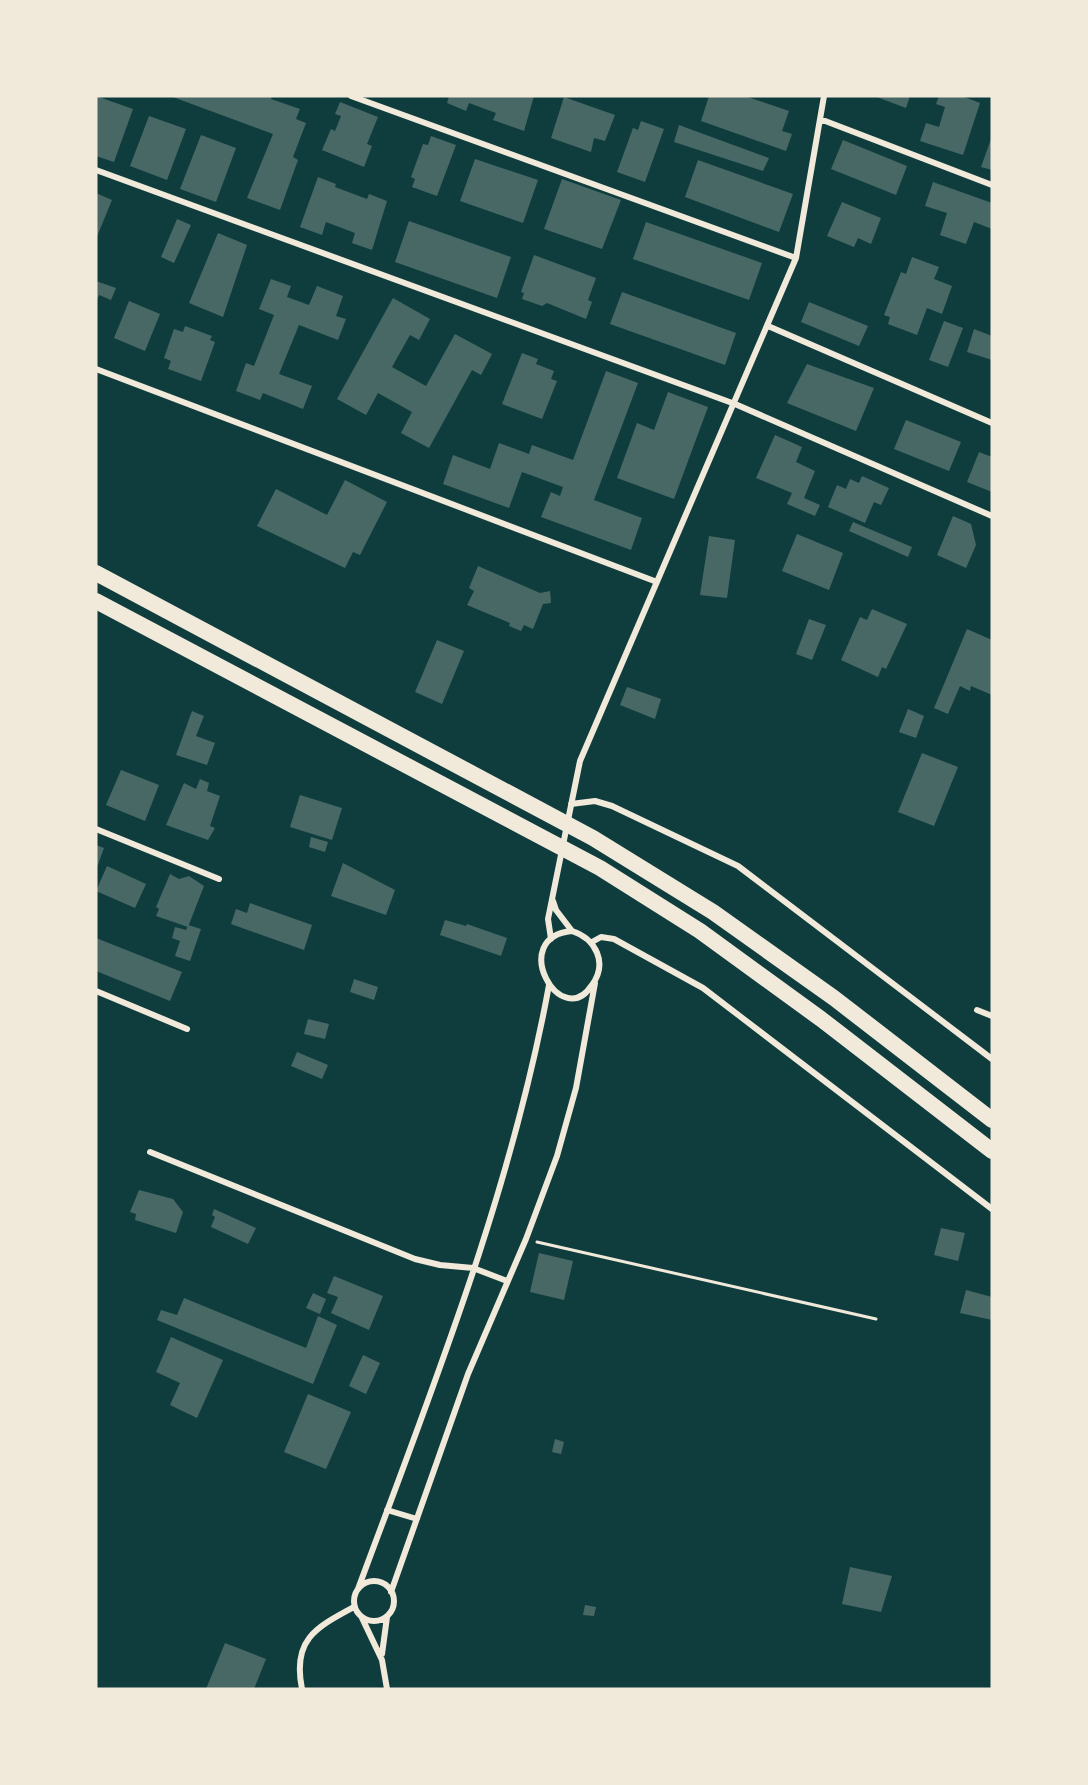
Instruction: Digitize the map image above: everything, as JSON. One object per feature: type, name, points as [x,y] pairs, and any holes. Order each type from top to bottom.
[{"type":"highway","points":[[96,573],[593,838],[713,912],[834,998],[992,1120]]},
{"type":"highway","points":[[96,601],[600,868],[700,931],[821,1019],[992,1151]]},
{"type":"street","points":[[351,96],[796,258]]},
{"type":"street","points":[[551,939],[548,926],[580,761],[796,258],[824,96]]},
{"type":"street","points":[[820,119],[992,185]]},
{"type":"street","points":[[96,170],[735,404],[992,516]]},
{"type":"street","points":[[768,326],[992,423]]},
{"type":"street","points":[[96,369],[657,582]]},
{"type":"street","points":[[571,804],[595,801],[612,806],[738,866],[992,1059]]},
{"type":"street","points":[[96,829],[219,879]]},
{"type":"street","points":[[553,897],[556,910],[572,931]]},
{"type":"street","points":[[382,1660],[387,1617],[393,1605],[391,1592],[468,1374],[526,1239],[557,1156],[576,1088],[599,962],[592,942],[584,935],[572,931],[561,932],[551,939],[544,951],[541,964],[543,976],[549,985],[569,998],[584,993],[595,983]]},
{"type":"street","points":[[592,942],[601,937],[614,939],[703,988],[992,1209]]},
{"type":"street","points":[[302,1689],[300,1655],[306,1641],[324,1625],[354,1607],[358,1589],[444,1359],[511,1144],[549,985]]},
{"type":"street","points":[[96,991],[187,1029]]},
{"type":"street","points":[[977,1010],[992,1016]]},
{"type":"street","points":[[150,1152],[415,1259],[440,1265],[473,1268],[507,1281]]},
{"type":"street","points":[[387,1510],[417,1519]]},
{"type":"street","points":[[358,1589],[375,1581],[387,1587],[391,1592]]},
{"type":"street","points":[[354,1607],[362,1618],[382,1660],[387,1689]]},
{"type":"street","points":[[362,1618],[374,1622],[387,1617]]},
{"type":"path","points":[[526,1239],[876,1318]]},
{"type":"building","points":[[96,96],[133,109],[114,162],[96,156]]},
{"type":"building","points":[[170,96],[272,96],[271,99],[300,109],[296,119],[306,123],[293,157],[298,160],[280,210],[247,198],[273,134]]},
{"type":"building","points":[[449,96],[534,96],[524,131],[493,120],[496,113],[469,103],[466,111],[447,103]]},
{"type":"building","points":[[709,96],[745,96],[789,111],[782,131],[792,134],[786,151],[701,121]]},
{"type":"building","points":[[874,96],[910,96],[906,108]]},
{"type":"building","points":[[939,96],[962,96],[980,103],[963,155],[920,141],[926,123],[939,127],[945,107],[936,104]]},
{"type":"building","points":[[564,97],[615,115],[605,141],[594,138],[591,152],[551,138]]},
{"type":"building","points":[[340,102],[378,117],[367,144],[372,146],[364,167],[322,150],[331,129],[335,131],[341,116],[335,114]]},
{"type":"building","points":[[149,116],[186,129],[167,180],[130,166]]},
{"type":"building","points":[[641,121],[664,129],[645,182],[617,172],[633,128],[638,130]]},
{"type":"building","points":[[679,125],[769,158],[763,171],[674,142]]},
{"type":"building","points":[[201,135],[236,148],[216,202],[180,189]]},
{"type":"building","points":[[431,136],[456,145],[437,196],[412,187],[415,179],[411,177],[423,144],[428,145]]},
{"type":"building","points":[[992,136],[992,170],[981,167]]},
{"type":"building","points":[[843,140],[907,166],[896,195],[831,169]]},
{"type":"building","points":[[475,159],[538,180],[523,223],[460,201]]},
{"type":"building","points":[[698,160],[793,194],[779,232],[685,197]]},
{"type":"building","points":[[318,177],[336,184],[335,187],[367,199],[369,194],[387,201],[372,250],[352,243],[355,233],[326,222],[322,235],[300,227]]},
{"type":"building","points":[[562,179],[621,200],[602,249],[544,229]]},
{"type":"building","points":[[933,182],[992,203],[992,229],[974,222],[966,244],[940,235],[947,213],[925,206]]},
{"type":"building","points":[[96,193],[112,200],[96,239]]},
{"type":"building","points":[[842,202],[881,218],[871,244],[858,238],[854,247],[827,236]]},
{"type":"building","points":[[177,219],[191,225],[174,263],[161,257]]},
{"type":"building","points":[[409,221],[511,257],[497,298],[395,262]]},
{"type":"building","points":[[646,222],[762,263],[749,300],[633,259]]},
{"type":"building","points":[[218,233],[247,245],[223,317],[189,303]]},
{"type":"building","points":[[534,255],[596,278],[588,300],[592,302],[586,319],[547,303],[542,306],[522,299],[524,293],[521,292]]},
{"type":"building","points":[[912,257],[939,267],[934,279],[952,286],[942,314],[927,308],[917,335],[888,324],[890,317],[884,315],[901,272],[906,274]]},
{"type":"building","points":[[271,279],[291,286],[287,297],[309,305],[317,286],[343,296],[336,316],[346,319],[338,340],[299,325],[279,374],[312,386],[303,409],[263,393],[260,400],[236,391],[246,363],[254,366],[274,315],[259,309]]},
{"type":"building","points":[[96,281],[116,288],[111,300],[99,295],[96,303]]},
{"type":"building","points":[[622,292],[736,333],[725,365],[610,324]]},
{"type":"building","points":[[393,298],[430,319],[419,340],[410,335],[392,367],[426,386],[455,334],[492,354],[481,375],[472,370],[429,448],[401,433],[412,412],[378,393],[366,415],[337,399]]},
{"type":"building","points":[[129,301],[160,314],[145,351],[114,338]]},
{"type":"building","points":[[809,302],[868,326],[859,346],[801,322]]},
{"type":"building","points":[[944,321],[963,328],[948,367],[929,360]]},
{"type":"building","points":[[185,326],[212,336],[210,340],[215,342],[201,381],[168,369],[171,361],[164,358],[174,329],[183,332]]},
{"type":"building","points":[[974,329],[992,336],[992,360],[967,352]]},
{"type":"building","points":[[522,353],[538,359],[536,364],[554,371],[551,379],[557,381],[542,419],[502,404]]},
{"type":"building","points":[[807,364],[874,388],[856,431],[787,403]]},
{"type":"building","points":[[606,371],[638,383],[594,500],[642,518],[631,550],[541,517],[551,492],[560,496],[563,487],[522,472],[509,508],[443,484],[453,455],[490,469],[499,443],[529,454],[532,445],[573,460]]},
{"type":"building","points":[[668,392],[708,407],[674,499],[617,478],[637,423],[654,430]]},
{"type":"building","points":[[906,420],[961,442],[949,471],[894,449]]},
{"type":"building","points":[[775,435],[802,447],[796,462],[815,471],[804,498],[820,505],[815,516],[787,504],[792,493],[756,478]]},
{"type":"building","points":[[979,452],[992,457],[992,492],[967,482]]},
{"type":"building","points":[[862,476],[889,488],[881,505],[874,502],[865,523],[828,507],[837,485],[846,489],[850,479],[859,483]]},
{"type":"building","points":[[345,480],[387,502],[360,555],[353,552],[345,568],[257,526],[276,489],[327,515]]},
{"type":"building","points":[[953,516],[971,524],[976,545],[966,568],[937,555]]},
{"type":"building","points":[[853,522],[912,547],[908,557],[849,531]]},
{"type":"building","points":[[797,534],[843,553],[829,590],[782,571]]},
{"type":"building","points":[[709,536],[735,540],[727,598],[700,595]]},
{"type":"building","points":[[478,566],[540,593],[550,591],[551,603],[543,604],[533,629],[524,625],[521,631],[509,626],[510,623],[467,605],[474,591],[469,588]]},
{"type":"building","points":[[872,609],[907,624],[886,669],[882,667],[878,677],[841,660],[860,617],[867,620]]},
{"type":"building","points":[[809,619],[826,625],[812,660],[796,654]]},
{"type":"building","points":[[967,629],[992,640],[992,695],[971,686],[970,691],[960,686],[948,714],[934,708]]},
{"type":"building","points":[[437,640],[464,651],[442,704],[415,692]]},
{"type":"building","points":[[627,687],[661,699],[655,719],[620,705]]},
{"type":"building","points":[[908,709],[924,716],[916,738],[899,732]]},
{"type":"building","points":[[192,711],[204,716],[196,736],[215,743],[207,765],[176,755]]},
{"type":"building","points":[[922,753],[958,767],[934,826],[898,812]]},
{"type":"building","points":[[121,770],[159,785],[145,821],[106,805]]},
{"type":"building","points":[[200,779],[209,783],[207,791],[220,796],[210,826],[215,828],[208,840],[166,825],[184,783],[196,789]]},
{"type":"building","points":[[300,795],[342,808],[332,840],[290,827]]},
{"type":"building","points":[[311,837],[328,842],[325,852],[309,847]]},
{"type":"building","points":[[96,845],[104,848],[96,870]]},
{"type":"building","points":[[343,863],[395,890],[386,915],[331,896]]},
{"type":"building","points":[[107,866],[146,884],[135,908],[96,891]]},
{"type":"building","points":[[170,874],[179,879],[189,876],[204,886],[188,927],[156,916],[159,909],[156,907]]},
{"type":"building","points":[[250,903],[312,925],[304,950],[231,924],[236,909],[247,913]]},
{"type":"building","points":[[445,920],[466,926],[467,924],[507,938],[501,956],[440,935]]},
{"type":"building","points":[[188,925],[201,929],[190,961],[175,956],[180,941],[172,938],[175,927],[186,930]]},
{"type":"building","points":[[96,938],[182,972],[170,1001],[96,971]]},
{"type":"building","points":[[354,979],[378,987],[374,1000],[350,992]]},
{"type":"building","points":[[308,1019],[329,1024],[325,1039],[304,1034]]},
{"type":"building","points":[[297,1052],[328,1065],[322,1079],[291,1066]]},
{"type":"building","points":[[139,1190],[173,1199],[183,1212],[176,1233],[135,1220],[136,1214],[130,1212]]},
{"type":"building","points":[[214,1209],[256,1228],[248,1244],[211,1227],[215,1217],[212,1215]]},
{"type":"building","points":[[941,1228],[965,1233],[958,1261],[934,1255]]},
{"type":"building","points":[[539,1253],[573,1261],[564,1300],[530,1292]]},
{"type":"building","points":[[334,1276],[383,1296],[369,1330],[331,1313],[338,1297],[327,1293]]},
{"type":"building","points":[[966,1290],[992,1297],[992,1320],[960,1313]]},
{"type":"building","points":[[313,1293],[326,1299],[320,1314],[306,1308]]},
{"type":"building","points":[[184,1298],[306,1348],[318,1316],[337,1325],[313,1384],[157,1320],[161,1310],[177,1315]]},
{"type":"building","points":[[171,1337],[223,1360],[197,1418],[170,1405],[180,1383],[156,1372]]},
{"type":"building","points":[[363,1355],[380,1363],[366,1394],[349,1386]]},
{"type":"building","points":[[308,1394],[351,1412],[326,1469],[284,1452]]},
{"type":"building","points":[[555,1439],[564,1442],[561,1454],[552,1452]]},
{"type":"building","points":[[850,1567],[892,1576],[881,1612],[842,1604]]},
{"type":"building","points":[[585,1605],[596,1607],[594,1616],[583,1615]]},
{"type":"building","points":[[225,1643],[266,1659],[254,1689],[206,1689]]}]
